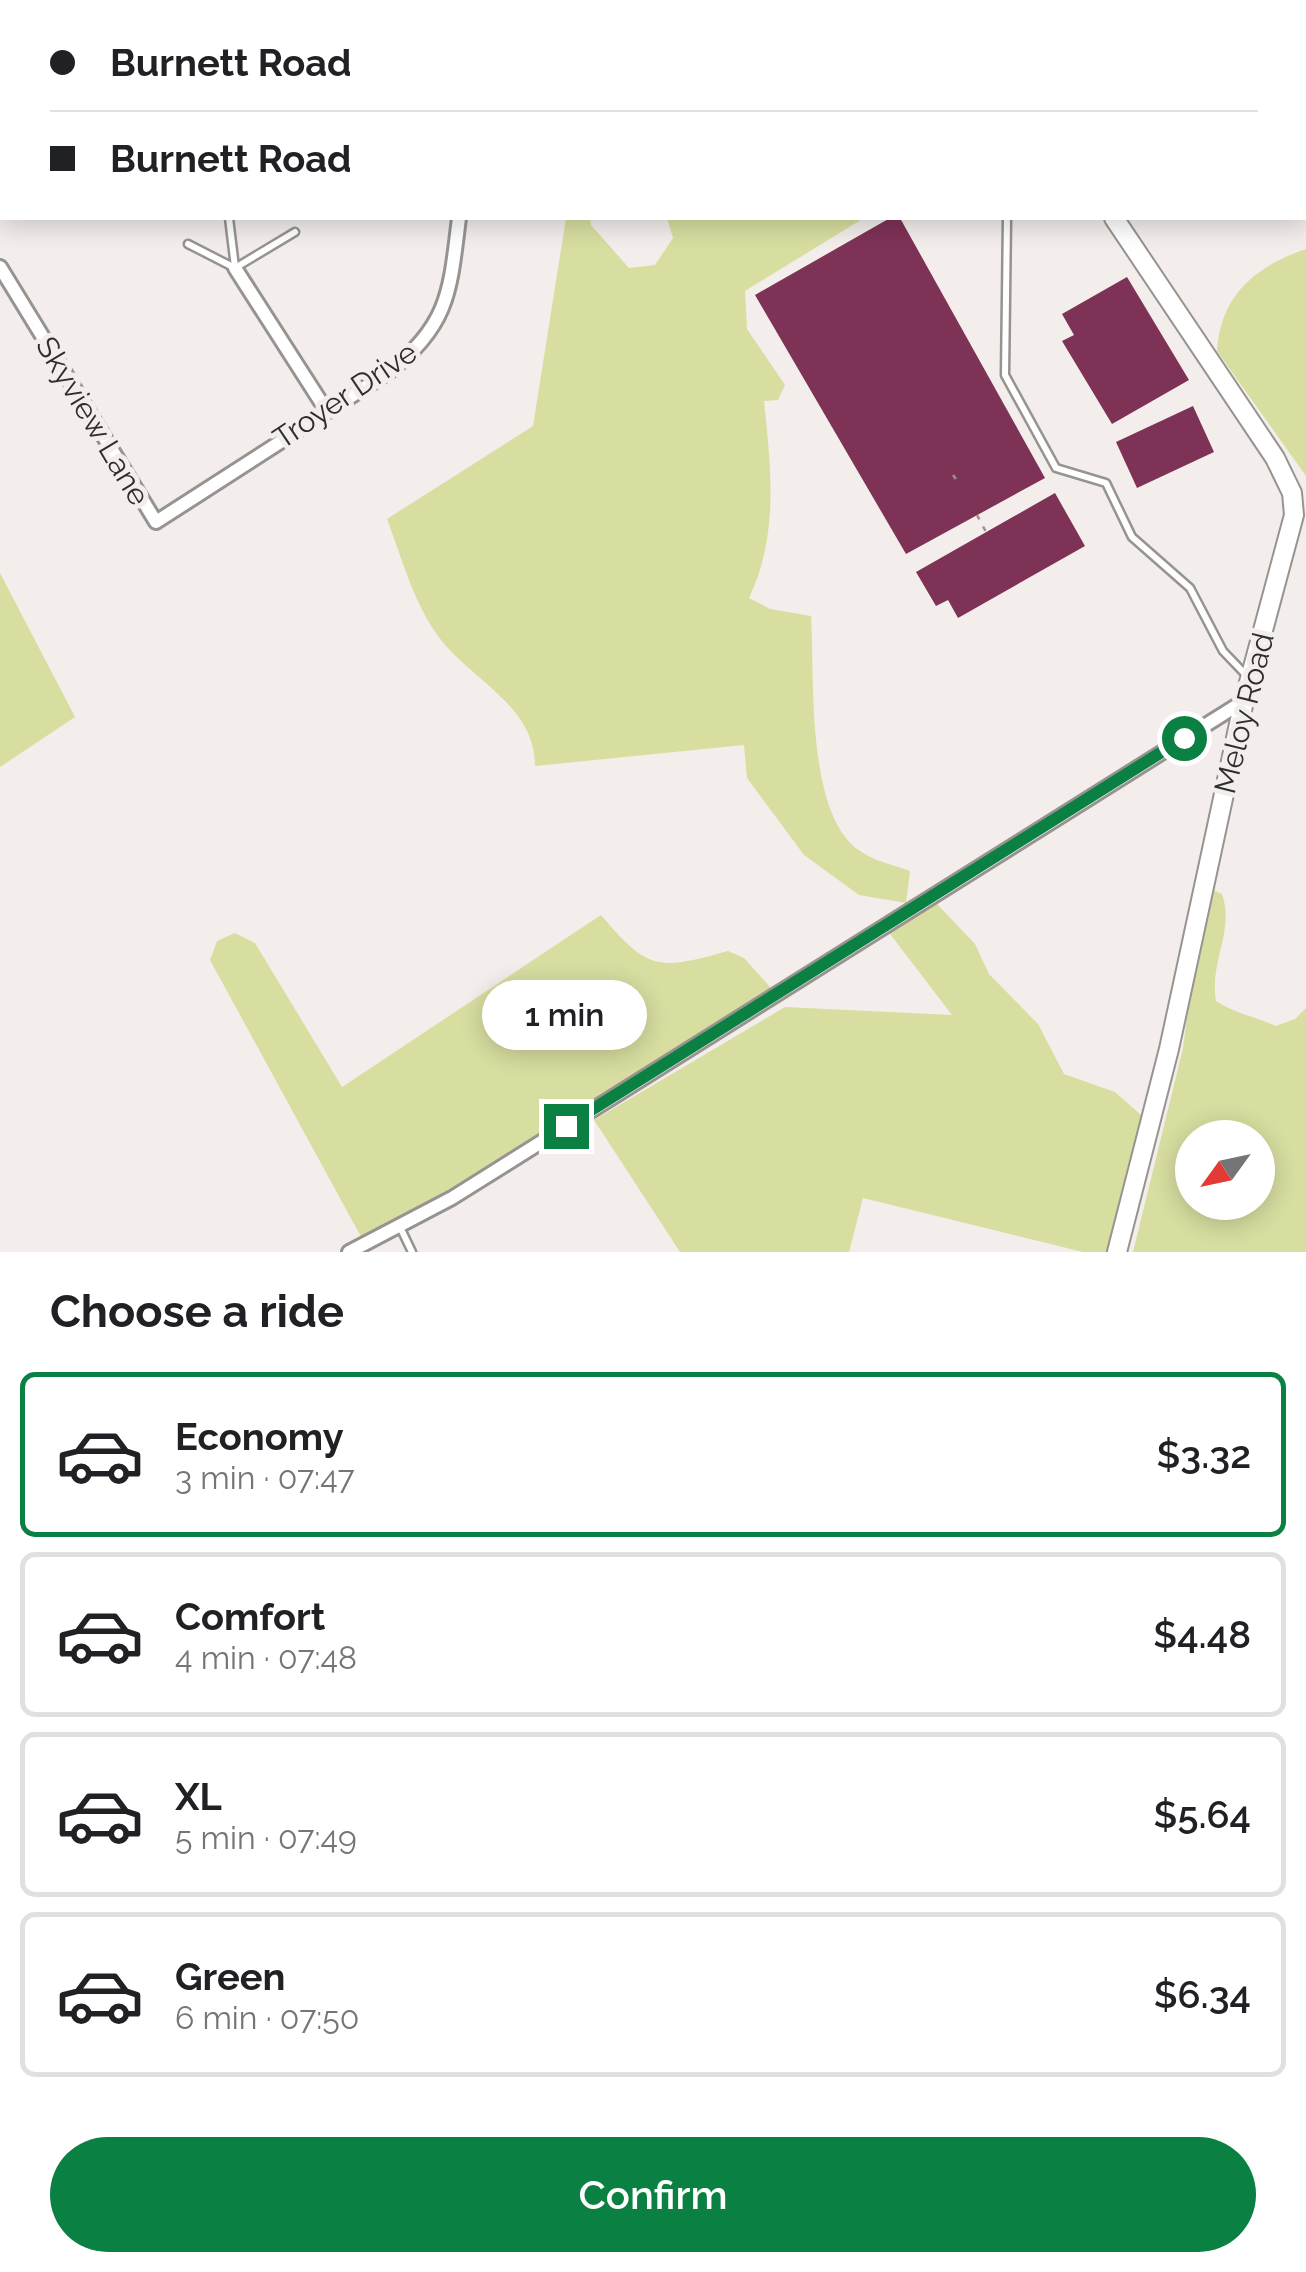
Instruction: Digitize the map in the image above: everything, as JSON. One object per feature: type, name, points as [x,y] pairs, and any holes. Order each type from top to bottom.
[{"type":"street","name":"Troyer Drive","points":[[206,488],[389,372],[434,330],[450,290],[459,220]]},
{"type":"street","name":"Meloy Road","points":[[1115,220],[1266,442],[1300,503],[1244,700],[1169,1048],[1117,1252]]},
{"type":"street","name":"Skyview Lane","points":[[0,268],[150,516],[156,522],[206,488]]},
{"type":"street","points":[[235,268],[326,410]]},
{"type":"street","points":[[349,1252],[400,1227],[1244,700]]},
{"type":"lane","points":[[229,220],[235,268]]},
{"type":"lane","points":[[1007,220],[1005,375],[1043,450],[1063,473],[1106,483],[1132,536],[1190,588],[1224,650],[1250,679]]},
{"type":"lane","points":[[235,268],[295,232]]},
{"type":"lane","points":[[188,244],[235,268]]},
{"type":"lane","points":[[400,1227],[412,1252]]},
{"type":"path","points":[[954,476],[958,482]]},
{"type":"path","points":[[976,515],[986,532]]},
{"type":"green space","points":[[566,220],[590,220],[629,268],[655,265],[673,238],[668,220],[861,220],[745,291],[747,329],[785,385],[778,400],[764,401],[769,526],[759,574],[749,598],[770,609],[811,616],[816,742],[830,807],[842,833],[860,851],[910,871],[906,903],[859,895],[804,855],[747,778],[744,745],[535,766],[532,744],[512,708],[436,633],[408,578],[387,519],[533,426]]},
{"type":"green space","points":[[1306,249],[1306,476],[1217,351],[1225,314],[1244,285],[1271,264]]},
{"type":"green space","points":[[0,573],[75,717],[0,767]]},
{"type":"green space","points":[[1213,890],[1222,894],[1226,921],[1216,973],[1216,1001],[1276,1026],[1295,1019],[1306,1008],[1306,1252],[1133,1252],[1183,1048],[1193,971]]},
{"type":"green space","points":[[937,904],[975,944],[989,974],[1038,1024],[1064,1074],[1115,1092],[1150,1123],[1117,1252],[1083,1252],[863,1198],[849,1252],[680,1252],[594,1120],[785,1007],[952,1015],[887,930]]},
{"type":"green space","points":[[601,915],[631,947],[657,962],[686,961],[728,951],[744,958],[771,988],[770,998],[365,1244],[210,960],[217,941],[235,933],[255,943],[342,1087]]},
{"type":"building","points":[[886,220],[901,220],[1045,478],[906,554],[755,295]]},
{"type":"building","points":[[1127,277],[1189,380],[1112,424],[1062,341],[1074,335],[1062,314]]},
{"type":"building","points":[[1193,406],[1214,452],[1137,488],[1116,442]]},
{"type":"building","points":[[1055,493],[1085,546],[958,618],[948,600],[936,606],[916,572]]},
{"type":"route","points":[[566,1126],[1184,738]]}]
